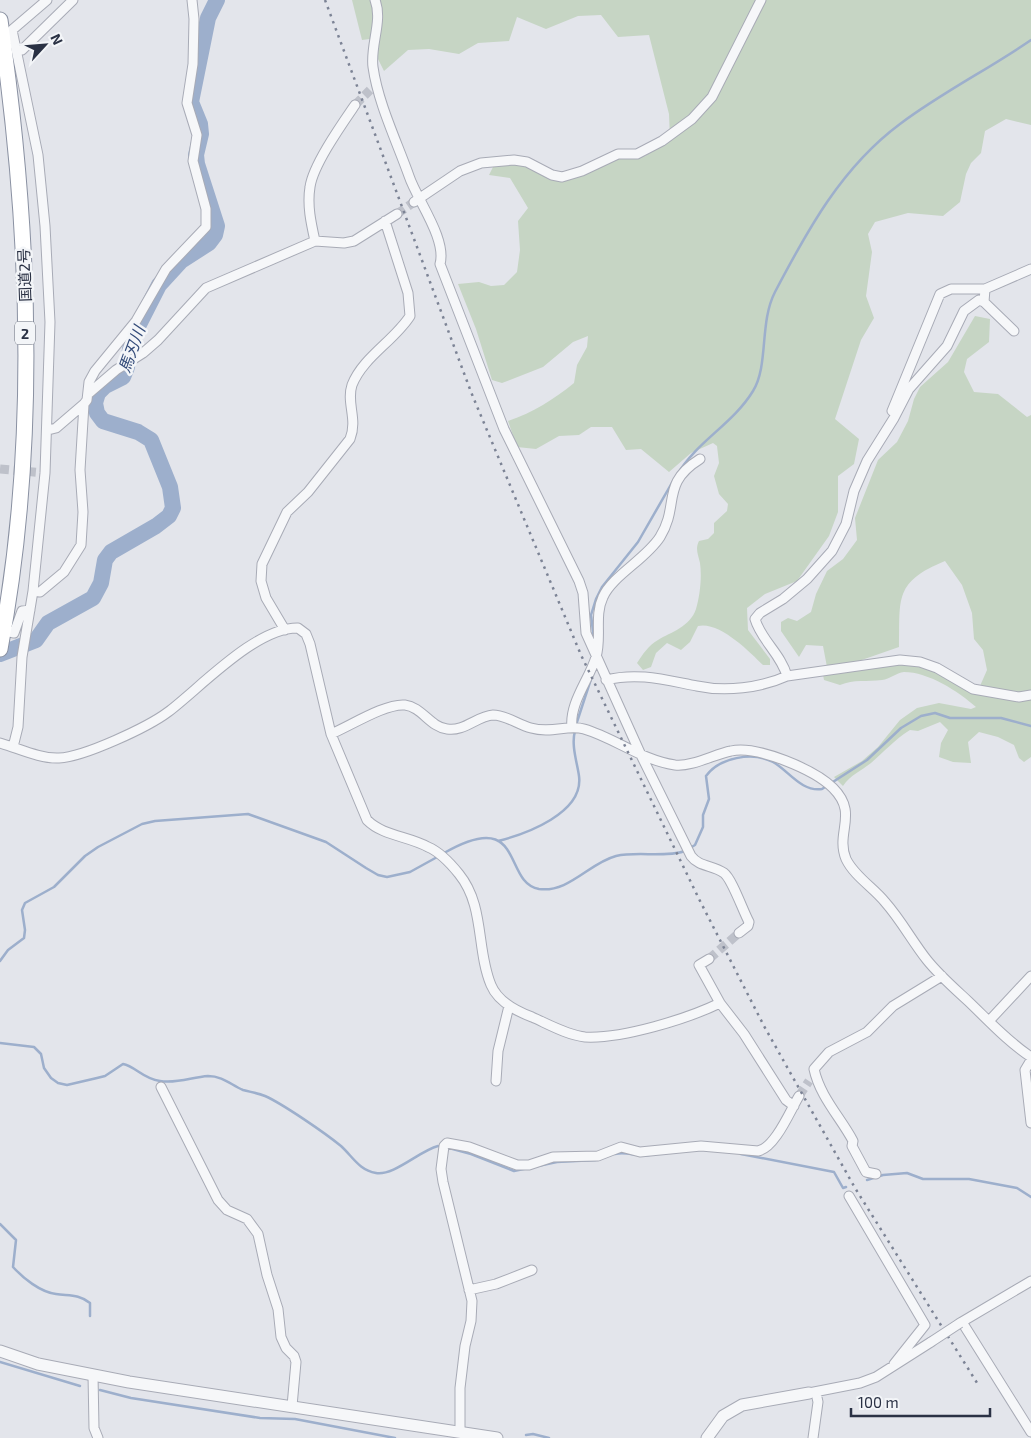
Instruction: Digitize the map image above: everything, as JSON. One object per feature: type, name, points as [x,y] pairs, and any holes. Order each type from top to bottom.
[{"type":"highway","name":"国道2号","points":[[0,20],[20,192],[25,282],[24,442],[15,545],[0,648]]},
{"type":"street","points":[[13,747],[18,727],[22,657],[33,591],[48,430],[50,322],[45,226],[38,155],[12,30],[47,0]]},
{"type":"street","points":[[22,50],[73,0]]},
{"type":"street","points":[[33,591],[40,592],[64,572],[81,545],[83,512],[80,470],[84,404],[88,394],[89,382],[95,371],[136,321],[166,269],[206,227],[206,209],[193,161],[197,135],[187,103],[193,64],[194,19],[192,0]]},
{"type":"street","points":[[375,0],[378,8],[378,19],[372,52],[374,89],[416,200],[442,251],[440,264],[504,429],[579,582],[583,593],[586,633],[606,680],[690,856],[695,862],[713,868],[729,878],[748,922],[748,926],[739,933]]},
{"type":"street","points":[[416,200],[460,171],[481,163],[514,160],[527,162],[552,175],[562,177],[618,154],[637,154],[662,141],[692,119],[712,97],[761,0]]},
{"type":"street","points":[[315,241],[309,212],[310,184],[326,152],[355,105]]},
{"type":"street","points":[[88,394],[116,370],[143,353],[158,340],[206,288],[315,241],[344,243],[354,241],[397,214]]},
{"type":"street","points":[[285,630],[266,598],[261,582],[262,564],[267,550],[287,512],[308,492],[350,438],[354,428],[351,398],[352,386],[360,370],[410,316],[408,293],[385,222]]},
{"type":"street","points":[[885,433],[908,367],[940,294],[951,289],[984,289],[1031,269]]},
{"type":"street","points":[[984,289],[984,302]]},
{"type":"street","points":[[787,676],[784,665],[758,630],[756,619],[760,613],[782,599],[807,579],[832,551],[846,524],[854,490],[866,461],[885,433],[908,389],[946,346],[964,311],[979,300],[984,302],[1014,331]]},
{"type":"street","points":[[48,430],[56,428],[84,404]]},
{"type":"street","points":[[572,728],[572,712],[596,657],[598,615],[603,596],[612,584],[649,552],[668,522],[673,488],[690,466],[700,459]]},
{"type":"street","points":[[1,631],[14,633],[22,611],[30,610]]},
{"type":"street","points":[[0,743],[59,758],[106,743],[156,720],[244,650],[264,638],[285,630],[298,628],[306,634],[331,734],[367,820],[375,828],[414,841],[435,851],[460,875],[474,901],[479,927],[481,954],[491,987],[509,1006],[584,1037],[659,1025],[720,1003]]},
{"type":"street","points":[[606,680],[639,676],[716,688],[755,686],[772,683],[787,676],[900,660],[920,662],[937,668],[973,689],[1019,697],[1031,695]]},
{"type":"street","points":[[331,734],[394,705],[407,705],[417,709],[438,727],[448,730],[458,729],[493,716],[550,732],[572,728],[584,729],[641,755],[677,765],[734,750],[752,750],[784,760],[831,786],[842,797],[846,806],[843,847],[846,859],[853,870],[898,917],[914,944],[942,976],[1031,1058],[1025,1070],[1031,1123]]},
{"type":"street","points":[[709,958],[699,966],[720,1003],[744,1034],[786,1100],[794,1106]]},
{"type":"street","points":[[876,1174],[866,1172],[852,1146],[853,1141],[846,1127],[838,1121],[812,1079],[814,1069],[829,1052],[867,1032],[894,1006],[942,976]]},
{"type":"street","points":[[989,1021],[1031,976]]},
{"type":"street","points":[[496,1081],[498,1051],[509,1006]]},
{"type":"street","points":[[161,1087],[218,1200],[226,1210],[247,1219],[258,1234],[267,1275],[278,1309],[281,1337],[296,1362],[292,1406]]},
{"type":"street","points":[[460,1432],[460,1388],[472,1310],[470,1290],[441,1169],[444,1146],[447,1143],[469,1147],[517,1165],[529,1164],[553,1157],[598,1156],[621,1147],[640,1152],[700,1146],[758,1151],[764,1150],[772,1142],[799,1096]]},
{"type":"street","points":[[849,1196],[925,1325],[894,1364]]},
{"type":"street","points":[[470,1290],[496,1284],[532,1270]]},
{"type":"street","points":[[707,1438],[724,1416],[742,1405],[860,1383],[876,1376],[1031,1281]]},
{"type":"street","points":[[961,1323],[1031,1432]]},
{"type":"street","points":[[0,1351],[38,1364],[177,1390],[496,1438]]},
{"type":"street","points":[[93,1375],[94,1428],[98,1438]]},
{"type":"street","points":[[813,1393],[818,1402],[813,1438]]},
{"type":"green space","points":[[352,0],[1031,0],[1031,125],[1006,119],[985,131],[981,153],[971,163],[966,174],[960,202],[943,216],[908,213],[875,222],[868,234],[872,252],[866,296],[874,318],[861,340],[835,419],[859,439],[854,464],[838,476],[838,512],[829,536],[797,581],[765,594],[747,608],[748,630],[770,659],[770,665],[763,665],[750,652],[724,632],[706,626],[698,626],[690,642],[681,650],[667,643],[656,653],[651,667],[643,670],[637,663],[654,642],[685,625],[696,609],[701,580],[698,544],[699,541],[708,539],[714,533],[714,523],[727,511],[728,504],[719,494],[714,476],[719,463],[717,446],[713,443],[691,453],[669,472],[641,449],[626,450],[612,427],[591,427],[579,435],[559,436],[536,449],[517,447],[508,421],[543,405],[574,383],[577,365],[587,347],[588,336],[573,342],[543,367],[502,383],[492,380],[476,329],[458,284],[479,282],[491,286],[504,285],[517,272],[520,250],[518,221],[528,208],[510,178],[489,175],[494,165],[522,164],[560,181],[611,160],[645,156],[670,139],[669,114],[649,35],[618,37],[601,15],[578,16],[546,29],[517,17],[509,41],[478,43],[459,54],[429,49],[408,50],[384,71],[377,57],[377,38],[362,40]]},
{"type":"green space","points":[[975,316],[990,319],[989,342],[967,359],[964,372],[974,392],[998,394],[1027,417],[1031,415],[1031,757],[1024,762],[1019,758],[1014,745],[998,737],[979,732],[968,742],[971,763],[953,762],[939,757],[941,743],[948,730],[940,722],[918,731],[910,730],[871,763],[852,776],[843,786],[834,777],[862,761],[878,747],[900,720],[917,708],[939,703],[971,709],[976,707],[961,695],[923,675],[904,672],[876,681],[855,681],[840,685],[824,680],[823,675],[878,665],[908,663],[933,670],[973,690],[980,686],[987,670],[983,650],[974,639],[972,613],[962,585],[945,561],[916,576],[903,594],[899,616],[899,647],[856,662],[827,667],[823,646],[806,645],[799,657],[781,631],[781,622],[788,618],[797,621],[811,612],[816,594],[827,571],[843,559],[857,540],[855,518],[878,460],[897,442],[908,421],[914,399],[920,387],[948,362]]},
{"type":"waterway","name":"馬刃川","points":[[0,654],[36,640],[48,623],[93,598],[101,583],[105,560],[111,552],[156,526],[169,516],[173,508],[170,487],[151,440],[138,432],[103,421],[97,413],[95,403],[98,393],[105,386],[123,377],[127,367],[132,338],[159,285],[181,261],[209,243],[215,235],[217,226],[197,164],[196,155],[201,134],[200,124],[191,102],[208,18],[217,0]]},
{"type":"waterway","points":[[677,475],[694,453],[745,403],[753,391],[761,369],[767,317],[775,292],[814,222],[844,179],[879,141],[900,124],[1031,40]]},
{"type":"waterway","points":[[594,639],[591,615],[596,599],[602,587],[638,542],[673,481]]},
{"type":"waterway","points":[[576,725],[591,679]]},
{"type":"waterway","points":[[690,848],[695,845],[703,827],[703,815],[709,799],[706,776],[727,761],[746,757],[765,759],[779,766],[801,784],[815,789],[822,789],[867,760],[901,728],[921,716],[935,713],[950,718],[1001,718],[1031,726]]},
{"type":"waterway","points":[[498,841],[523,833],[551,820],[572,801],[578,789],[579,776],[574,748],[575,731]]},
{"type":"waterway","points":[[0,961],[8,950],[24,938],[25,930],[22,910],[25,903],[54,887],[85,856],[98,847],[142,824],[155,821],[248,814],[326,842],[378,875],[387,877],[410,872],[439,856]]},
{"type":"waterway","points":[[444,853],[470,841],[488,838],[500,842],[508,851],[520,874],[528,884],[539,889],[550,889],[560,887],[616,856],[668,854],[685,851]]},
{"type":"waterway","points":[[0,1043],[34,1047],[41,1054],[44,1068],[51,1078],[58,1083],[67,1085],[105,1076],[123,1064],[149,1078],[166,1082],[208,1076],[218,1077],[243,1090],[265,1096],[282,1105],[334,1140],[365,1169],[376,1173],[391,1171],[438,1146]]},
{"type":"waterway","points":[[449,1148],[471,1154],[514,1171],[557,1162],[596,1160]]},
{"type":"waterway","points":[[615,1154],[649,1155]]},
{"type":"waterway","points":[[741,1154],[834,1172],[843,1188],[846,1187]]},
{"type":"waterway","points":[[867,1180],[883,1175],[907,1173],[923,1179],[969,1179],[1017,1188],[1031,1197]]},
{"type":"waterway","points":[[0,1224],[16,1240],[13,1267],[32,1284],[50,1293],[86,1300],[90,1303],[90,1316]]},
{"type":"waterway","points":[[0,1362],[80,1386]]},
{"type":"waterway","points":[[100,1390],[131,1398],[260,1418],[295,1419],[395,1438]]},
{"type":"waterway","points":[[526,1435],[533,1434],[549,1438]]},
{"type":"tunnel","points":[[355,105],[370,90]]},
{"type":"tunnel","points":[[397,214],[414,202]]},
{"type":"tunnel","points":[[0,469],[45,473]]},
{"type":"tunnel","points":[[709,959],[739,933]]},
{"type":"tunnel","points":[[799,1096],[809,1081]]},
{"type":"railway","points":[[325,0],[471,392],[581,655],[699,899],[764,1026],[855,1188],[979,1386]]}]
